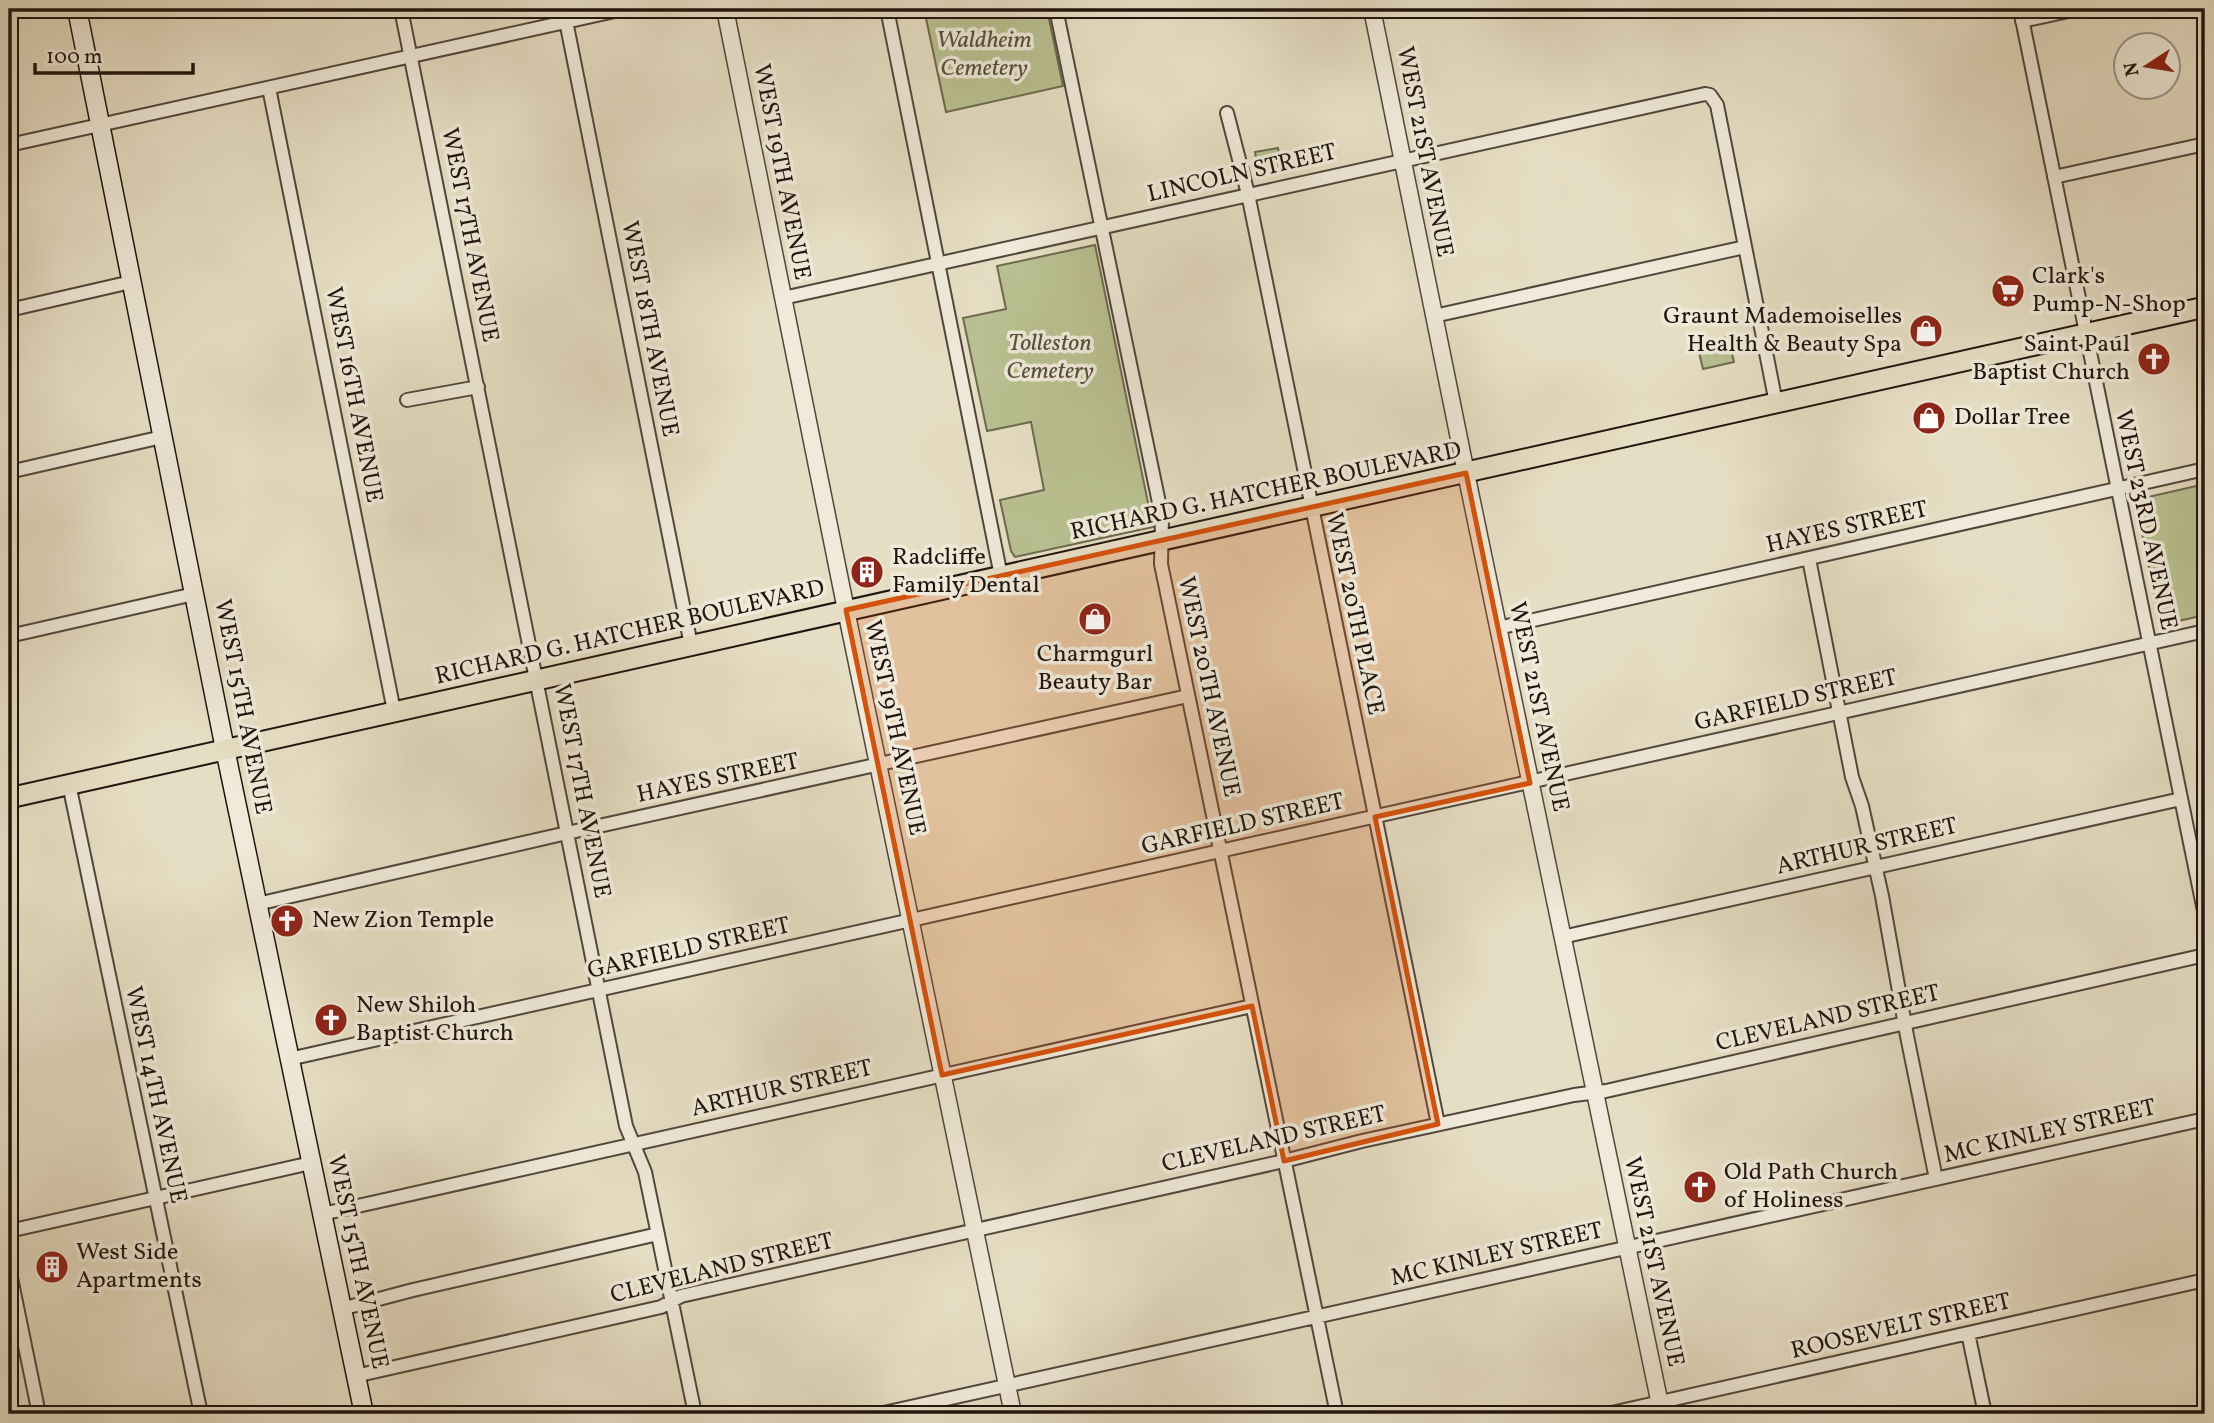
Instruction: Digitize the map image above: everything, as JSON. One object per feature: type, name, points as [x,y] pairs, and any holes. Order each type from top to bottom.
[{"type":"main road","name":"WEST 15TH AVENUE","points":[[77,9],[225,749],[363,1414]]},
{"type":"main road","name":"RICHARD G. HATCHER BOULEVARD","points":[[9,798],[2205,306]]},
{"type":"street","name":"WEST 17TH AVENUE","points":[[401,9],[626,1126],[645,1172],[695,1414]]},
{"type":"street","points":[[9,145],[624,9]]},
{"type":"street","name":"WEST 19TH AVENUE","points":[[725,9],[846,610],[1013,1414]]},
{"type":"street","points":[[887,9],[1001,576]]},
{"type":"street","name":"WEST 20TH AVENUE","points":[[1056,9],[1162,517],[1161,564],[1337,1414]]},
{"type":"street","name":"WEST 21ST AVENUE","points":[[1372,9],[1661,1408]]},
{"type":"street","points":[[2021,15],[2078,9]]},
{"type":"street","name":"WEST 23RD AVENUE","points":[[2021,15],[2205,916]]},
{"type":"street","name":"WEST 18TH AVENUE","points":[[566,22],[691,645]]},
{"type":"street","name":"WEST 16TH AVENUE","points":[[269,88],[394,711]]},
{"type":"street","name":"LINCOLN STREET","points":[[783,298],[1699,94],[1710,95],[1717,106],[1745,247]]},
{"type":"street","name":"WEST 20TH PLACE","points":[[1227,113],[1248,194],[1438,1124]]},
{"type":"street","points":[[2054,177],[2205,144]]},
{"type":"street","points":[[1434,316],[1745,247],[1776,403]]},
{"type":"street","points":[[9,310],[131,282]]},
{"type":"street","points":[[407,400],[478,387]]},
{"type":"street","points":[[9,472],[162,437]]},
{"type":"street","name":"HAYES STREET","points":[[1498,628],[2205,469]]},
{"type":"street","points":[[1809,559],[1852,777],[1862,806],[1882,896],[1936,1179]]},
{"type":"street","points":[[9,636],[194,594]]},
{"type":"street","name":"GARFIELD STREET","points":[[289,1059],[2205,631]]},
{"type":"street","name":"HAYES STREET","points":[[257,904],[1188,696]]},
{"type":"street","name":"WEST 14TH AVENUE","points":[[69,784],[201,1414]]},
{"type":"street","name":"ARTHUR STREET","points":[[1563,937],[2181,799]]},
{"type":"street","name":"CLEVELAND STREET","points":[[355,1376],[661,1307],[681,1296],[1438,1124],[1595,1092],[2205,955]]},
{"type":"street","name":"ARTHUR STREET","points":[[322,1214],[1252,1006]]},
{"type":"street","name":"MC KINLEY STREET","points":[[879,1414],[2205,1119]]},
{"type":"street","points":[[9,1231],[311,1163]]},
{"type":"street","points":[[341,1308],[659,1234]]},
{"type":"street","points":[[9,1268],[39,1414]]},
{"type":"street","name":"ROOSEVELT STREET","points":[[1606,1414],[1661,1408],[1968,1333],[2205,1280]]},
{"type":"street","points":[[1968,1333],[1985,1414]]},
{"type":"highlighted area","points":[[1466,473],[1530,783],[1375,817],[1438,1124],[1284,1161],[1252,1006],[942,1075],[846,610]]},
{"type":"green space","name":"Waldheim Cemetery","points":[[924,9],[1047,9],[1063,86],[946,112]]},
{"type":"green space","points":[[1278,148],[1283,171],[1259,176],[1255,152]]},
{"type":"green space","name":"Tolleston Cemetery","points":[[1095,245],[1153,527],[1015,557],[1011,551],[1000,500],[1044,490],[1031,422],[987,431],[963,318],[1006,309],[997,266]]},
{"type":"green space","points":[[1728,337],[1734,362],[1703,369],[1697,344]]},
{"type":"green space","points":[[2205,484],[2205,615],[2161,625],[2135,500]]},
{"type":"place","name":"Clark's Pump-N-Shop","points":[[2008,291]]},
{"type":"place","name":"Graunt Mademoiselles Health & Beauty Spa","points":[[1926,331]]},
{"type":"place","name":"Saint Paul Baptist Church","points":[[2154,359]]},
{"type":"place","name":"Dollar Tree","points":[[1929,418]]},
{"type":"place","name":"Radcliffe Family Dental","points":[[867,572]]},
{"type":"place","name":"Charmgurl Beauty Bar","points":[[1095,619]]},
{"type":"place","name":"New Zion Temple","points":[[287,921]]},
{"type":"place","name":"New Shiloh Baptist Church","points":[[331,1020]]},
{"type":"place","name":"Old Path Church of Holiness","points":[[1700,1187]]},
{"type":"place","name":"West Side Apartments","points":[[52,1267]]}]
